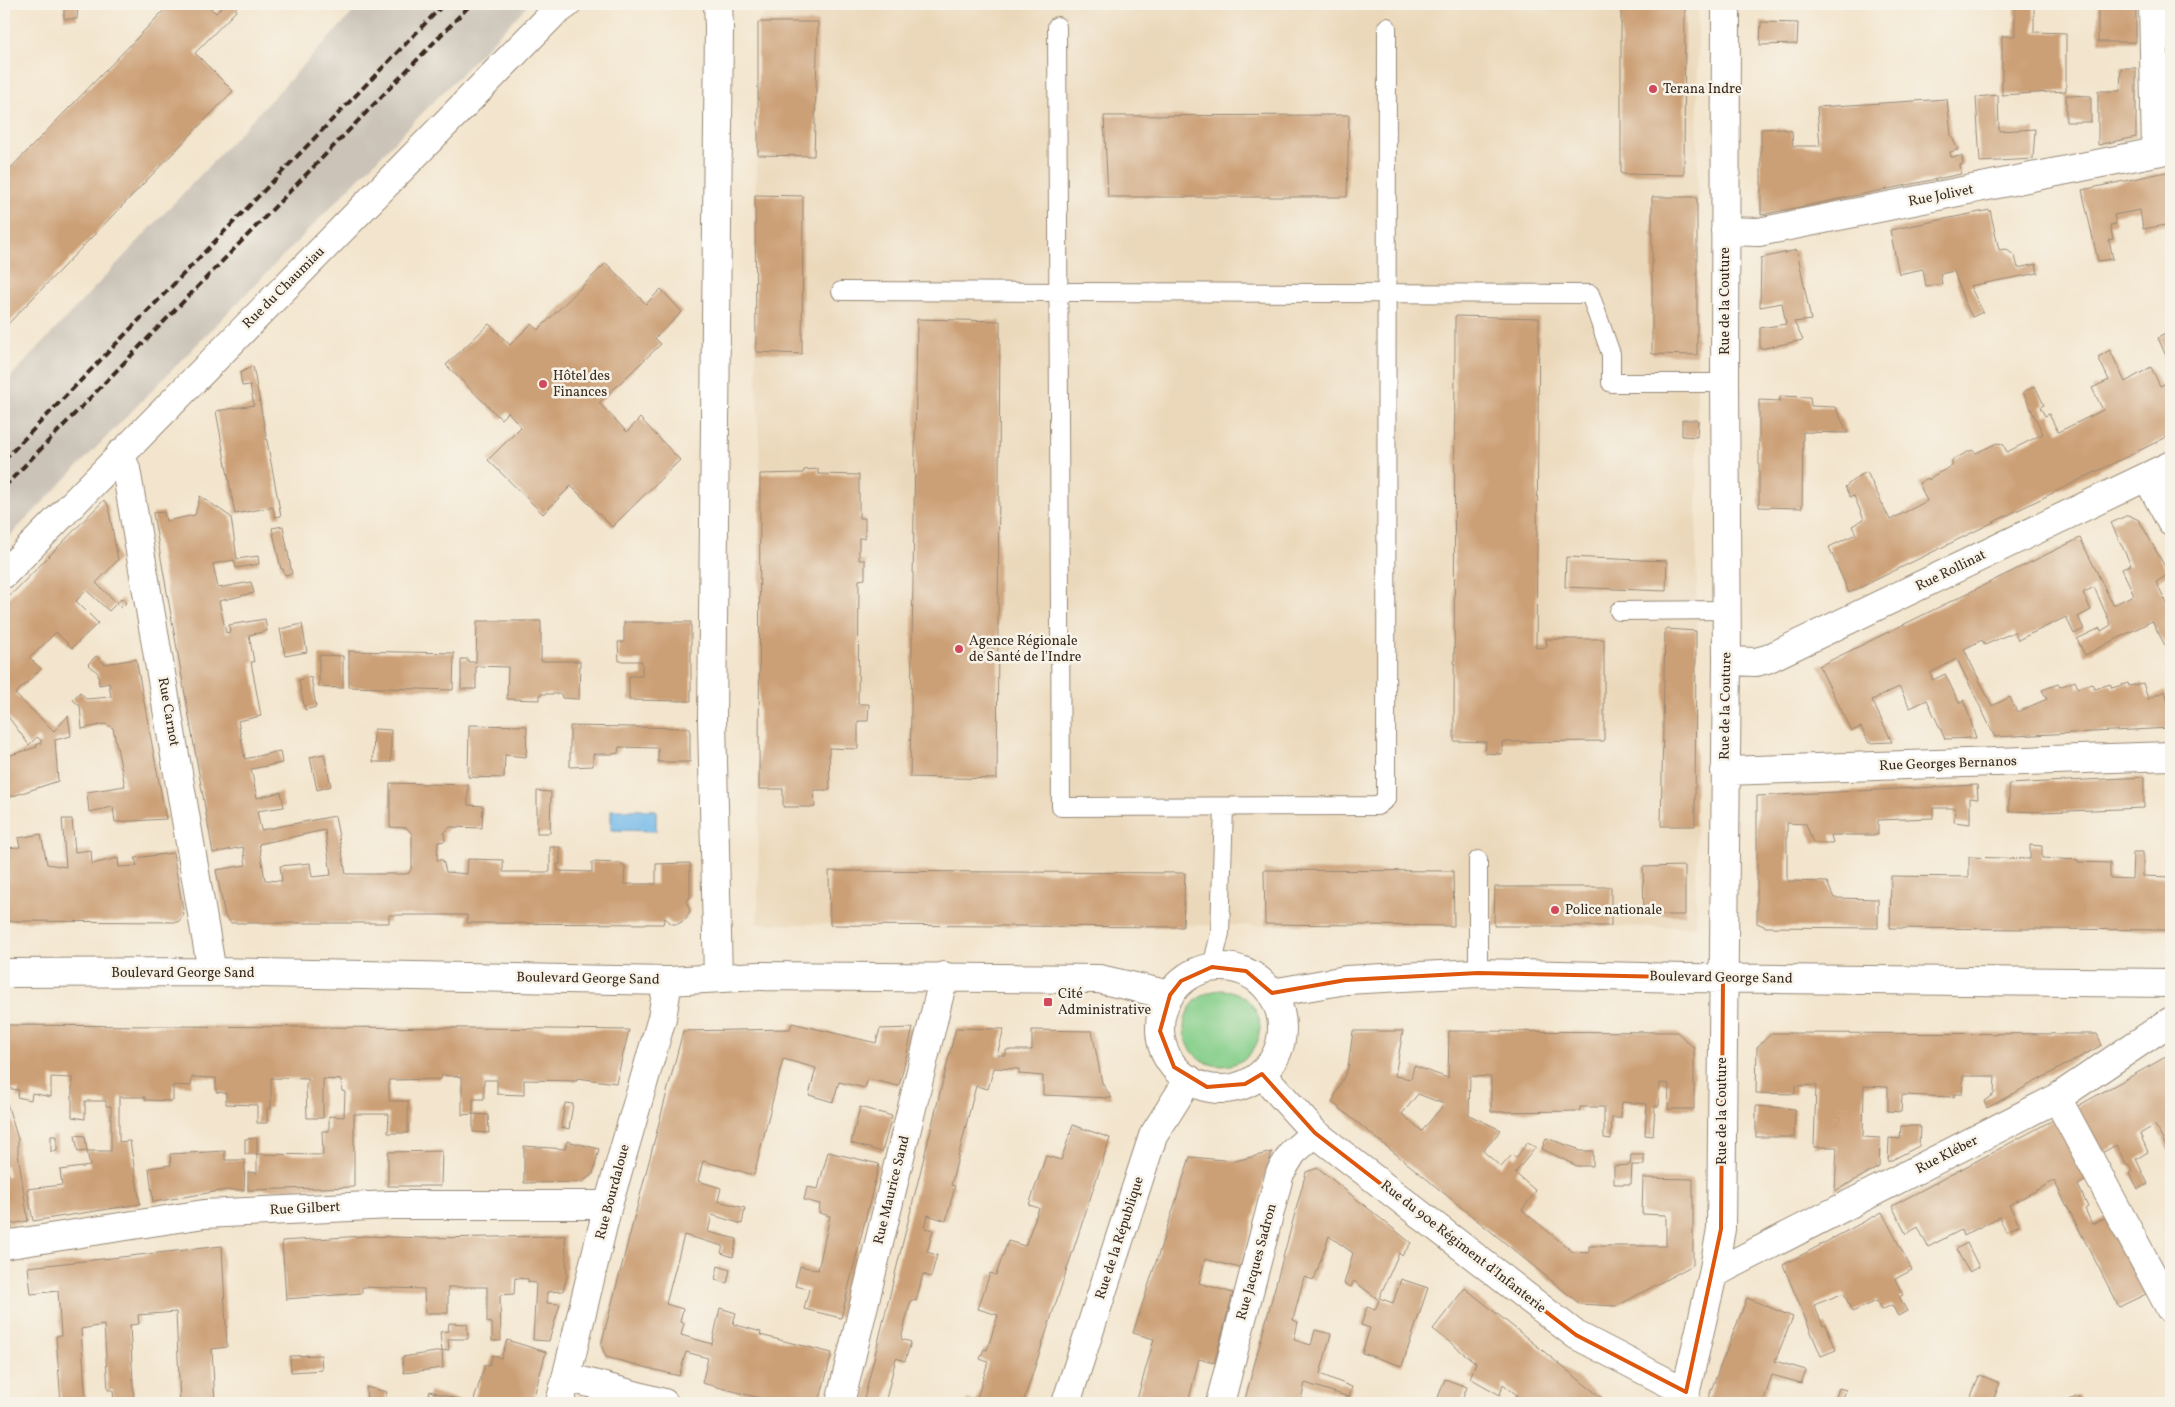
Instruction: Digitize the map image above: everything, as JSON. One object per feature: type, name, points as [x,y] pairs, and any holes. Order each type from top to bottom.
[{"type":"street","name":"Rue du Chaumiau","points":[[4,574],[554,14],[567,4]]},
{"type":"street","points":[[718,4],[712,720],[718,978]]},
{"type":"street","name":"Rue de la Couture","points":[[1684,1398],[1713,1274],[1721,1229],[1727,661],[1725,383],[1726,4]]},
{"type":"street","name":"Rue Jolivet","points":[[1725,231],[1759,232],[2164,151],[2153,4]]},
{"type":"street","name":"Rue Carnot","points":[[120,454],[128,478],[212,972]]},
{"type":"street","points":[[2159,471],[2171,522]]},
{"type":"street","name":"Rue Rollinat","points":[[1727,661],[1756,662],[1767,659],[2159,471]]},
{"type":"street","name":"Rue Georges Bernanos","points":[[1725,771],[2171,756]]},
{"type":"street","points":[[1212,967],[1229,967],[1246,971],[1272,993],[1280,1008],[1282,1026],[1280,1044],[1273,1060],[1262,1074],[1245,1084],[1226,1088],[1207,1087],[1189,1079],[1174,1067],[1164,1050],[1160,1031],[1162,1012],[1170,994],[1181,981],[1196,972],[1212,967]]},
{"type":"street","name":"Boulevard George Sand","points":[[4,973],[212,972],[668,981],[718,978],[944,976],[1099,979],[1170,994]]},
{"type":"street","name":"Boulevard George Sand","points":[[1272,993],[1346,980],[1478,973],[2171,983]]},
{"type":"street","name":"Rue Maurice Sand","points":[[840,1403],[944,976]]},
{"type":"street","name":"Rue Bourdaloue","points":[[560,1403],[608,1205],[662,1018],[668,981]]},
{"type":"street","name":"Rue Kléber","points":[[1713,1274],[2057,1098],[2171,1021]]},
{"type":"street","name":"Rue du 90e Régiment d'Infanterie","points":[[1262,1074],[1316,1133],[1576,1335],[1684,1398]]},
{"type":"street","name":"Rue de la République","points":[[1066,1403],[1152,1136],[1189,1079]]},
{"type":"street","points":[[2057,1098],[2171,1310]]},
{"type":"street","name":"Rue Jacques Sadron","points":[[1220,1403],[1280,1174],[1294,1152],[1316,1133]]},
{"type":"street","name":"Rue Gilbert","points":[[4,1245],[204,1214],[391,1205],[608,1205]]},
{"type":"street","points":[[567,1377],[664,1403]]},
{"type":"lane","points":[[1057,26],[1061,807],[1377,806],[1386,799],[1388,27]]},
{"type":"lane","points":[[841,291],[1058,294],[1590,294],[1611,354],[1612,383],[1725,383]]},
{"type":"lane","points":[[1619,611],[1727,610]]},
{"type":"lane","points":[[1212,967],[1220,933],[1224,807]]},
{"type":"lane","points":[[1478,860],[1478,973]]},
{"type":"highlighted area","points":[[1212,967],[1246,971],[1272,993],[1346,980],[1478,973],[1723,978],[1721,1229],[1686,1392],[1576,1335],[1315,1133],[1262,1074],[1245,1084],[1207,1087],[1174,1067],[1160,1031],[1170,995],[1181,981]]},
{"type":"shaded area","points":[[361,4],[529,4],[4,542],[4,384]]},
{"type":"shaded area","points":[[775,4],[1698,4],[1696,927],[758,924],[760,474],[756,352],[755,195],[758,155],[758,22]]},
{"type":"green space","points":[[1222,990],[1236,993],[1249,1001],[1257,1014],[1260,1028],[1257,1042],[1249,1055],[1236,1063],[1222,1066],[1208,1063],[1195,1055],[1187,1042],[1184,1028],[1187,1014],[1195,1001],[1208,993]]},
{"type":"water","points":[[611,810],[656,810],[656,831],[611,830]]},
{"type":"building","points":[[64,4],[78,4],[77,19],[64,19]]},
{"type":"building","points":[[170,4],[206,4],[216,13],[225,4],[236,5],[236,11],[195,53],[233,91],[4,328],[4,175]]},
{"type":"building","name":"Terana Indre","points":[[1621,4],[1685,4],[1684,175],[1621,174]]},
{"type":"building","points":[[2015,4],[2034,4],[2034,32],[2066,33],[2066,91],[2002,95],[2002,36],[2015,36]]},
{"type":"building","points":[[2098,4],[2136,4],[2136,42],[2098,42]]},
{"type":"building","points":[[758,22],[818,22],[814,156],[758,155]]},
{"type":"building","points":[[1761,22],[1798,23],[1797,44],[1760,45]]},
{"type":"building","points":[[2121,68],[2136,68],[2136,137],[2098,145],[2098,91],[2120,91]]},
{"type":"building","points":[[1998,95],[1999,131],[2035,129],[2033,159],[1980,162],[1976,97]]},
{"type":"building","points":[[2066,95],[2091,96],[2091,122],[2066,122]]},
{"type":"building","points":[[1947,99],[1951,135],[1958,150],[1950,152],[1951,157],[1962,156],[1961,174],[1761,215],[1761,129],[1777,128],[1792,131],[1793,146],[1820,146],[1817,107]]},
{"type":"building","points":[[1349,115],[1347,197],[1108,197],[1104,116]]},
{"type":"building","points":[[2171,171],[2171,224],[2143,229],[2140,210],[2114,215],[2116,224],[2110,225],[2113,239],[2109,240],[2113,259],[2098,261],[2082,190]]},
{"type":"building","points":[[755,195],[803,196],[802,354],[756,352]]},
{"type":"building","points":[[1652,197],[1697,197],[1697,355],[1652,354]]},
{"type":"building","points":[[1990,210],[1999,250],[2006,249],[2015,256],[2018,268],[2036,264],[2038,273],[1970,286],[1983,312],[1972,317],[1964,301],[1954,271],[1940,274],[1942,284],[1926,287],[1923,269],[1899,274],[1890,230]]},
{"type":"building","points":[[1797,250],[1811,320],[1794,322],[1803,340],[1760,349],[1760,328],[1786,324],[1782,303],[1760,307],[1761,258]]},
{"type":"building","name":"Hôtel des Finances","points":[[606,263],[646,304],[661,289],[682,312],[655,338],[661,344],[599,403],[627,432],[640,418],[680,460],[612,527],[571,486],[543,514],[488,460],[521,427],[508,412],[501,419],[446,365],[489,324],[510,345],[531,324],[538,330]]},
{"type":"building","points":[[1455,316],[1539,318],[1536,648],[1547,647],[1546,639],[1604,639],[1604,741],[1502,742],[1502,754],[1485,753],[1486,742],[1454,741]]},
{"type":"building","points":[[917,319],[1000,321],[997,779],[910,777]]},
{"type":"building","points":[[2169,332],[2171,336],[2171,367],[2158,338]]},
{"type":"building","points":[[2110,350],[2125,382],[2151,367],[2160,386],[2171,381],[2171,435],[1849,593],[1829,547],[1856,534],[1852,526],[1864,519],[1854,496],[1850,497],[1845,487],[1857,477],[1867,472],[1890,520],[1927,501],[1919,483],[1928,478],[1929,480],[1952,466],[1952,460],[1972,450],[1976,453],[1997,443],[2003,444],[2007,452],[2043,434],[2023,392],[2035,386],[2044,405],[2040,407],[2045,416],[2049,414],[2058,432],[2103,410],[2092,388],[2109,380],[2098,357]]},
{"type":"building","points":[[253,366],[281,516],[275,517],[273,507],[235,514],[216,411],[254,405],[250,385],[242,386],[240,373]]},
{"type":"building","points":[[1780,396],[1810,397],[1811,406],[1835,407],[1848,433],[1803,432],[1802,508],[1759,507],[1759,400],[1780,401]]},
{"type":"building","points":[[1682,420],[1698,420],[1697,437],[1682,436]]},
{"type":"building","points":[[818,469],[818,474],[859,475],[859,518],[865,518],[865,538],[859,538],[859,560],[865,560],[865,579],[859,580],[858,704],[869,704],[868,721],[858,721],[858,749],[829,748],[830,790],[814,790],[815,807],[783,807],[783,789],[759,789],[760,474],[803,473],[804,470]]},
{"type":"building","points":[[200,496],[231,517],[237,559],[258,556],[259,564],[236,568],[234,560],[213,564],[218,588],[251,582],[254,593],[219,601],[226,633],[230,632],[229,625],[265,619],[267,631],[249,635],[254,662],[251,662],[261,716],[238,721],[245,759],[280,751],[282,763],[251,769],[257,798],[281,792],[284,807],[257,811],[261,830],[335,816],[346,874],[405,874],[409,873],[412,867],[412,834],[407,828],[390,827],[390,783],[468,785],[468,805],[483,806],[482,828],[450,827],[444,833],[445,841],[438,842],[437,860],[443,860],[446,872],[467,874],[468,859],[503,860],[503,872],[550,872],[550,847],[560,847],[560,864],[557,864],[558,871],[592,872],[592,862],[620,863],[625,866],[624,884],[656,884],[656,864],[690,863],[690,898],[686,900],[690,911],[686,919],[678,924],[672,924],[665,918],[663,924],[467,923],[467,915],[389,915],[389,923],[231,923],[225,916],[216,870],[246,865],[243,847],[213,853],[153,513],[164,512],[166,521],[195,515]],"holes":[[[325,830],[331,875],[312,877],[310,863],[280,866],[282,881],[265,880],[259,844]]]},
{"type":"building","points":[[104,500],[108,505],[118,560],[96,583],[117,603],[109,611],[86,590],[76,601],[98,623],[72,648],[56,632],[30,658],[41,669],[15,694],[54,731],[68,716],[71,736],[55,740],[58,781],[4,799],[4,757],[37,747],[36,745],[41,743],[41,740],[37,737],[29,745],[4,711],[4,602]]},
{"type":"building","points":[[2128,515],[2139,520],[2169,574],[2156,582],[2171,611],[2171,647],[2167,649],[2152,621],[2085,655],[2077,639],[2100,628],[2101,631],[2111,625],[2094,587],[2083,593],[2091,610],[2078,617],[2084,629],[2074,634],[2066,617],[2018,640],[2014,632],[1985,645],[1982,640],[1964,649],[1992,706],[2010,697],[2017,712],[2047,699],[2042,690],[2058,684],[2060,687],[2075,681],[2078,688],[2092,684],[2095,689],[2110,684],[2112,688],[2128,683],[2129,686],[2143,683],[2148,699],[2165,691],[2171,712],[2171,728],[1995,737],[1957,659],[1930,673],[1933,680],[1945,674],[1959,703],[1964,700],[1976,738],[1945,739],[1927,700],[1910,708],[1899,687],[1872,700],[1892,742],[1869,743],[1861,727],[1852,731],[1819,666],[2080,538],[2113,605],[2134,595],[2122,569],[2131,565],[2111,523]]},
{"type":"building","points":[[283,526],[292,574],[285,575],[283,569],[281,569],[272,528]]},
{"type":"building","points":[[1566,557],[1667,561],[1666,591],[1565,587]]},
{"type":"building","points":[[122,598],[126,603],[121,608],[117,603]]},
{"type":"building","points":[[477,621],[541,621],[541,661],[580,661],[579,699],[562,698],[561,694],[540,694],[540,700],[507,699],[508,667],[476,666],[476,689],[461,689],[461,659],[468,659],[468,662],[476,662]]},
{"type":"building","points":[[624,622],[691,622],[691,701],[629,700],[629,676],[642,676],[642,661],[619,661],[618,642],[624,642]]},
{"type":"building","points":[[302,624],[307,652],[285,656],[280,629]]},
{"type":"building","points":[[1665,629],[1696,631],[1695,826],[1661,826]]},
{"type":"building","points":[[349,651],[454,653],[453,690],[349,687]]},
{"type":"building","points":[[319,655],[343,656],[343,688],[319,687]]},
{"type":"building","points":[[96,656],[105,664],[136,659],[166,819],[115,822],[113,807],[89,812],[87,792],[125,786],[113,728],[105,724],[82,729],[80,706],[73,700],[80,692],[86,699],[111,697],[109,683],[99,685],[98,673],[88,664]]},
{"type":"building","points":[[311,677],[316,707],[305,710],[299,680]]},
{"type":"building","points":[[469,725],[527,726],[526,757],[505,755],[504,778],[468,777]]},
{"type":"building","points":[[570,726],[690,728],[690,762],[658,762],[658,748],[619,747],[618,753],[593,754],[593,766],[570,767]]},
{"type":"building","points":[[374,729],[391,730],[391,762],[373,762]]},
{"type":"building","points":[[324,754],[331,786],[317,790],[310,757]]},
{"type":"building","points":[[2144,777],[2144,808],[2042,812],[2009,811],[2009,784]]},
{"type":"building","points":[[1977,785],[1978,799],[1970,798],[1970,824],[1954,822],[1955,808],[1933,808],[1933,818],[1878,820],[1878,835],[1831,835],[1833,843],[1813,843],[1806,824],[1787,823],[1787,881],[1827,882],[1834,898],[1878,899],[1878,928],[1766,927],[1757,923],[1757,796]]},
{"type":"building","points":[[537,791],[551,792],[550,833],[537,833]]},
{"type":"building","points":[[62,819],[72,819],[75,852],[91,850],[92,864],[118,858],[119,867],[137,866],[135,858],[173,853],[184,915],[178,922],[4,921],[4,848],[20,847],[18,838],[41,834],[47,864],[66,867]]},
{"type":"building","points":[[2030,845],[2042,846],[2042,858],[2110,863],[2110,878],[2132,879],[2133,852],[2143,852],[2143,876],[2171,877],[2171,930],[1890,928],[1891,876],[1969,877],[1969,857],[2030,859]]},
{"type":"building","points":[[1685,866],[1685,915],[1644,915],[1643,867]]},
{"type":"building","points":[[1264,870],[1453,871],[1454,926],[1265,924]]},
{"type":"building","points":[[829,871],[1185,873],[1183,927],[830,925]]},
{"type":"building","points":[[1495,887],[1611,887],[1611,926],[1494,926]]},
{"type":"building","points":[[792,1023],[876,1043],[880,1029],[913,1028],[899,1086],[868,1079],[865,1088],[839,1082],[833,1102],[809,1095],[816,1068],[783,1059],[754,1175],[703,1161],[698,1181],[721,1188],[718,1201],[745,1208],[742,1224],[712,1215],[708,1232],[737,1239],[733,1257],[721,1253],[723,1246],[684,1235],[666,1304],[683,1309],[680,1322],[684,1323],[681,1335],[712,1344],[720,1308],[736,1313],[733,1324],[761,1332],[760,1335],[832,1353],[819,1403],[779,1403],[702,1383],[708,1358],[686,1352],[679,1376],[606,1357],[601,1345],[683,1031],[790,1029]]},
{"type":"building","points":[[4,1025],[629,1030],[616,1083],[577,1078],[577,1081],[524,1080],[524,1095],[497,1094],[497,1080],[484,1080],[484,1099],[473,1099],[473,1114],[462,1115],[462,1077],[442,1075],[441,1079],[389,1080],[389,1101],[408,1101],[408,1133],[388,1133],[389,1114],[354,1114],[354,1187],[248,1190],[248,1172],[257,1173],[257,1154],[323,1155],[322,1131],[329,1131],[329,1116],[344,1117],[345,1092],[342,1091],[341,1080],[323,1079],[323,1118],[307,1118],[306,1085],[309,1079],[271,1078],[271,1108],[267,1108],[267,1123],[257,1123],[257,1105],[226,1104],[226,1093],[216,1092],[216,1078],[192,1077],[191,1086],[173,1085],[173,1101],[145,1100],[145,1097],[119,1097],[119,1142],[130,1141],[140,1204],[33,1221],[27,1189],[62,1185],[60,1170],[90,1166],[87,1151],[111,1151],[111,1106],[106,1106],[106,1101],[85,1101],[85,1119],[72,1117],[72,1078],[51,1077],[51,1097],[32,1093],[31,1100],[17,1097],[19,1090],[4,1088]]},
{"type":"building","points":[[956,1028],[1004,1029],[997,1055],[1006,1055],[1006,1050],[1032,1050],[1032,1030],[1092,1031],[1102,1083],[1112,1098],[1043,1095],[1043,1076],[1019,1074],[1019,1069],[994,1068],[988,1089],[976,1086],[951,1185],[955,1186],[946,1221],[928,1215],[925,1228],[933,1230],[927,1252],[937,1255],[931,1277],[923,1274],[916,1301],[911,1300],[901,1339],[911,1342],[905,1361],[896,1358],[885,1403],[863,1403]]},
{"type":"building","points":[[1353,1031],[1403,1031],[1395,1076],[1411,1079],[1414,1066],[1448,1078],[1449,1031],[1677,1032],[1694,1048],[1694,1109],[1668,1109],[1669,1084],[1660,1083],[1659,1106],[1655,1106],[1653,1136],[1645,1135],[1647,1104],[1622,1102],[1621,1118],[1612,1118],[1611,1139],[1604,1138],[1604,1107],[1580,1107],[1580,1111],[1491,1112],[1491,1077],[1470,1076],[1469,1115],[1501,1130],[1483,1151],[1501,1167],[1512,1155],[1516,1158],[1527,1143],[1536,1147],[1515,1173],[1536,1191],[1522,1210],[1573,1252],[1589,1253],[1589,1246],[1666,1246],[1666,1215],[1642,1214],[1643,1178],[1693,1179],[1693,1265],[1617,1306],[1580,1304],[1332,1102],[1348,1068]],"holes":[[[1418,1094],[1444,1104],[1422,1131],[1402,1114]]]},
{"type":"building","points":[[1772,1033],[2097,1034],[2102,1045],[1987,1108],[1984,1101],[1994,1094],[1995,1076],[1963,1076],[1962,1094],[1954,1094],[1954,1097],[1902,1095],[1901,1112],[1888,1111],[1888,1087],[1864,1086],[1863,1137],[1880,1138],[1879,1167],[1835,1191],[1837,1147],[1814,1147],[1816,1085],[1795,1086],[1795,1094],[1756,1093],[1757,1047]]},
{"type":"building","points":[[2171,1054],[2171,1150],[2169,1152],[2155,1125],[2140,1134],[2148,1152],[2136,1159],[2148,1184],[2138,1189],[2130,1173],[2133,1171],[2130,1165],[2127,1166],[2116,1145],[2100,1154],[2076,1107]]},
{"type":"building","points":[[4,1094],[18,1139],[18,1153],[28,1221],[4,1225],[4,1176],[9,1176],[7,1166],[4,1167]]},
{"type":"building","points":[[565,1103],[573,1104],[569,1129],[561,1127]]},
{"type":"building","points":[[1756,1106],[1795,1109],[1794,1137],[1756,1137]]},
{"type":"building","points":[[860,1107],[892,1116],[882,1152],[851,1143]]},
{"type":"building","points":[[473,1114],[488,1115],[489,1133],[473,1132]]},
{"type":"building","points":[[2057,1118],[2088,1179],[2078,1185],[2088,1207],[2085,1209],[2092,1224],[2107,1217],[2146,1294],[2119,1307],[2054,1181],[2009,1205],[2019,1225],[2006,1232],[1999,1217],[1963,1236],[1961,1230],[1928,1247],[1918,1227],[1906,1234],[1892,1206]]},
{"type":"building","points":[[1073,1125],[1110,1138],[1023,1403],[966,1403],[967,1399],[976,1402],[988,1362],[980,1359],[984,1349],[987,1350],[998,1315],[978,1309],[990,1273],[996,1275],[1008,1241],[1025,1246],[1039,1208],[1029,1205],[1046,1156],[1061,1160]]},
{"type":"building","points":[[1901,1126],[1920,1126],[1919,1146],[1888,1162],[1889,1138],[1900,1139]]},
{"type":"building","points":[[75,1135],[85,1136],[87,1151],[78,1152]]},
{"type":"building","points":[[51,1136],[57,1136],[57,1151],[51,1152]]},
{"type":"building","points":[[257,1138],[257,1154],[245,1154],[245,1139]]},
{"type":"building","points":[[1546,1138],[1578,1149],[1578,1151],[1593,1151],[1593,1166],[1577,1166],[1542,1149]]},
{"type":"building","points":[[567,1141],[599,1149],[593,1174],[582,1182],[524,1183],[524,1146],[565,1149]]},
{"type":"building","points":[[225,1151],[225,1160],[245,1160],[244,1190],[226,1190],[153,1202],[149,1168],[171,1165],[170,1154]]},
{"type":"building","points":[[442,1151],[441,1186],[388,1186],[388,1152]]},
{"type":"building","points":[[828,1152],[879,1164],[841,1318],[804,1309],[809,1289],[795,1286],[800,1266],[818,1270],[830,1216],[819,1213],[820,1204],[804,1200],[807,1187],[818,1189]]},
{"type":"building","points":[[1272,1152],[1240,1268],[1205,1259],[1199,1283],[1233,1293],[1214,1363],[1199,1359],[1188,1403],[1136,1403],[1154,1339],[1133,1333],[1190,1157],[1235,1161]]},
{"type":"building","points":[[1631,1155],[1644,1155],[1644,1165],[1632,1165],[1631,1184],[1614,1184],[1614,1166],[1630,1165]]},
{"type":"building","points":[[1318,1168],[1411,1243],[1402,1256],[1399,1253],[1379,1298],[1393,1303],[1401,1279],[1428,1288],[1402,1366],[1362,1353],[1370,1328],[1361,1325],[1367,1307],[1375,1310],[1379,1300],[1354,1281],[1351,1287],[1344,1284],[1353,1253],[1329,1236],[1314,1280],[1304,1277],[1293,1320],[1298,1322],[1294,1340],[1311,1345],[1315,1330],[1331,1334],[1320,1374],[1352,1387],[1349,1397],[1305,1383],[1300,1403],[1244,1403],[1306,1172]]},
{"type":"building","points":[[1882,1212],[1912,1270],[1895,1279],[1903,1295],[1899,1297],[1907,1311],[1898,1316],[1892,1305],[1881,1310],[1877,1301],[1852,1312],[1844,1293],[1814,1305],[1823,1326],[1826,1325],[1836,1350],[1821,1356],[1783,1265]]},
{"type":"building","points":[[364,1236],[423,1238],[565,1236],[567,1276],[563,1291],[547,1292],[547,1303],[560,1304],[549,1341],[533,1340],[536,1283],[528,1282],[528,1279],[515,1278],[514,1294],[500,1295],[501,1341],[492,1341],[492,1323],[487,1322],[487,1287],[448,1287],[448,1313],[425,1313],[424,1289],[362,1287],[362,1293],[286,1299],[282,1241]]},
{"type":"building","points":[[1967,1243],[1979,1267],[1969,1272],[1956,1249]]},
{"type":"building","points":[[222,1246],[227,1347],[212,1349],[215,1403],[180,1403],[176,1312],[138,1315],[139,1324],[130,1325],[134,1403],[114,1403],[113,1390],[108,1390],[104,1325],[81,1329],[86,1403],[61,1403],[56,1336],[61,1336],[58,1291],[31,1294],[28,1267]]},
{"type":"building","points":[[718,1266],[730,1270],[727,1283],[715,1280]]},
{"type":"building","points":[[1465,1288],[1608,1403],[1514,1403],[1517,1395],[1503,1384],[1500,1395],[1470,1378],[1476,1363],[1433,1329]]},
{"type":"building","points":[[1747,1298],[1793,1317],[1775,1361],[1806,1370],[1801,1383],[1772,1375],[1763,1403],[1706,1403]]},
{"type":"building","points":[[449,1323],[467,1324],[468,1339],[448,1339],[449,1350],[442,1351],[440,1332],[448,1331]]},
{"type":"building","points":[[507,1340],[546,1352],[532,1403],[473,1403],[485,1365],[489,1366],[493,1355],[501,1358]]},
{"type":"building","points":[[442,1351],[443,1368],[404,1373],[402,1357]]},
{"type":"building","points":[[321,1355],[322,1370],[291,1372],[290,1356]]},
{"type":"building","points":[[1980,1375],[2000,1383],[1992,1403],[1968,1403]]},
{"type":"building","points":[[1445,1379],[1467,1387],[1461,1403],[1436,1403]]},
{"type":"building","points":[[366,1387],[387,1392],[384,1403],[367,1403]]},
{"type":"building","points":[[1839,1388],[1846,1390],[1842,1401],[1835,1400]]},
{"type":"building","points":[[430,1391],[470,1403],[426,1403]]},
{"type":"building","points":[[2078,1396],[2082,1403],[2063,1403]]},
{"type":"railway","points":[[4,460],[444,4]]},
{"type":"railway","points":[[4,487],[471,4]]},
{"type":"place","name":"Terana Indre","points":[[1653,89]]},
{"type":"place","name":"Hôtel des Finances","points":[[543,384]]},
{"type":"place","name":"Agence Régionale de Santé de l'Indre","points":[[959,649]]},
{"type":"place","name":"Police nationale","points":[[1555,910]]},
{"type":"place","name":"Cité Administrative","points":[[1048,1002]]}]
